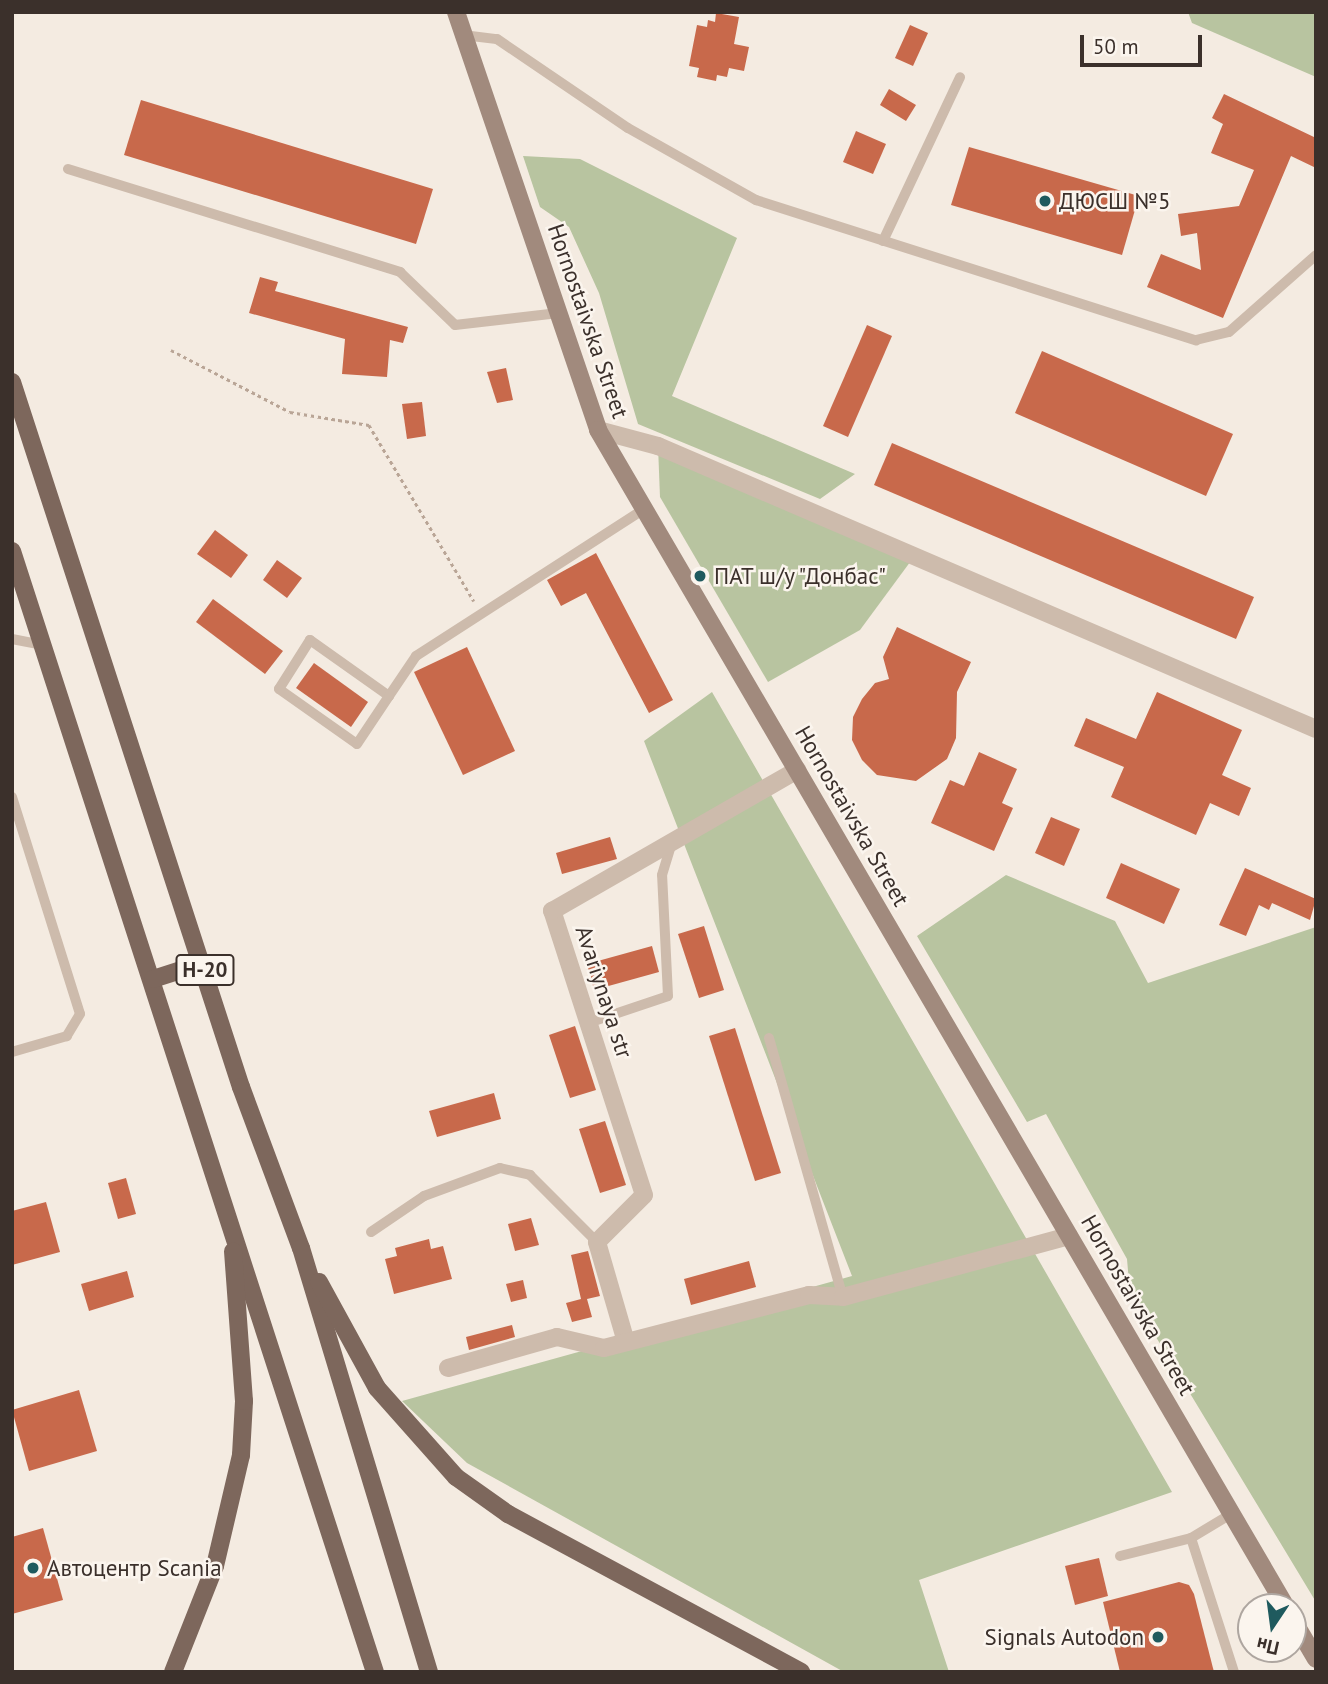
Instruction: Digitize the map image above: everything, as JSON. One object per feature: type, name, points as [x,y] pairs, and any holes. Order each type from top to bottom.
[{"type":"main road","name":"Hornostaivska Street","points":[[456,12],[598,430],[1278,1593]]},
{"type":"main road","name":"Н-20","points":[[12,382],[241,1087],[301,1248],[429,1672]]},
{"type":"main road","name":"Н-20","points":[[12,551],[15,575],[43,645],[153,979],[375,1672]]},
{"type":"main road","points":[[153,979],[202,963]]},
{"type":"main road","points":[[173,1672],[215,1566],[241,1455],[241,1342],[230,1216]]},
{"type":"main road","points":[[301,1248],[377,1388],[456,1477],[519,1520],[801,1672]]},
{"type":"main road","points":[[1307,1644],[1316,1659]]},
{"type":"street","points":[[598,430],[658,446],[1316,729]]},
{"type":"street","name":"Avariynaya str","points":[[597,1242],[644,1195],[552,911],[797,770]]},
{"type":"street","points":[[448,1368],[557,1337],[604,1348],[809,1295],[843,1297],[1069,1236]]},
{"type":"street","points":[[597,1242],[626,1342]]},
{"type":"lane","points":[[463,35],[497,39],[628,128],[756,201],[1196,340],[1230,332],[1316,255]]},
{"type":"lane","points":[[883,241],[960,77]]},
{"type":"lane","points":[[68,169],[400,272],[455,325],[558,313]]},
{"type":"lane","points":[[389,696],[310,640],[279,689],[357,744],[416,656],[644,509]]},
{"type":"lane","points":[[12,639],[43,645]]},
{"type":"lane","points":[[12,797],[80,1014],[66,1036],[12,1052]]},
{"type":"lane","points":[[588,1023],[667,996],[662,875],[673,842]]},
{"type":"lane","points":[[769,1038],[843,1297]]},
{"type":"lane","points":[[371,1232],[424,1196],[500,1168],[530,1175],[597,1242]]},
{"type":"lane","points":[[1120,1556],[1191,1538],[1231,1514]]},
{"type":"lane","points":[[1191,1538],[1234,1672]]},
{"type":"path","points":[[171,350],[290,412],[369,425],[481,613]]},
{"type":"green space","points":[[1188,12],[1316,12],[1316,77],[1192,23]]},
{"type":"green space","points":[[523,156],[580,159],[737,238],[672,396],[855,474],[820,499],[638,424],[599,293],[569,227],[540,207]]},
{"type":"green space","points":[[658,446],[916,554],[860,630],[768,682],[660,497]]},
{"type":"green space","points":[[712,692],[1172,1492],[919,1580],[949,1672],[844,1672],[467,1463],[402,1401],[852,1276],[644,741]]},
{"type":"green space","points":[[1006,875],[1115,921],[1148,983],[1316,927],[1316,1602],[1130,1294],[1127,1259],[1046,1114],[1027,1122],[917,936]]},
{"type":"building","points":[[716,13],[739,17],[734,44],[749,47],[744,71],[729,68],[727,77],[717,75],[716,81],[697,77],[699,68],[689,66],[697,25],[707,27],[708,20],[715,22]]},
{"type":"building","points":[[910,25],[928,33],[913,66],[895,58]]},
{"type":"building","points":[[889,89],[916,105],[906,121],[880,105]]},
{"type":"building","points":[[1224,94],[1316,138],[1316,168],[1291,156],[1223,318],[1147,287],[1161,254],[1201,270],[1197,233],[1181,236],[1178,214],[1239,206],[1254,170],[1211,153],[1223,124],[1212,118]]},
{"type":"building","points":[[141,100],[433,189],[416,244],[124,155]]},
{"type":"building","points":[[856,131],[886,144],[873,174],[843,162]]},
{"type":"building","name":"ДЮСШ №5","points":[[969,147],[1139,196],[1122,255],[951,205]]},
{"type":"building","points":[[260,277],[278,282],[275,291],[408,327],[403,343],[390,340],[387,377],[342,374],[345,339],[249,313]]},
{"type":"building","points":[[867,325],[892,336],[848,437],[823,426]]},
{"type":"building","points":[[1042,351],[1233,434],[1206,496],[1015,413]]},
{"type":"building","points":[[506,368],[513,400],[497,403],[487,372]]},
{"type":"building","points":[[422,402],[426,436],[407,439],[402,404]]},
{"type":"building","points":[[892,443],[1254,597],[1236,639],[874,485]]},
{"type":"building","points":[[215,530],[248,555],[231,578],[197,554]]},
{"type":"building","points":[[596,553],[673,700],[649,713],[586,593],[561,606],[547,580]]},
{"type":"building","points":[[277,560],[302,578],[287,598],[263,580]]},
{"type":"building","points":[[213,599],[283,651],[265,674],[196,622]]},
{"type":"building","points":[[897,627],[971,662],[957,692],[956,738],[947,759],[916,781],[877,775],[862,760],[852,740],[853,717],[862,699],[875,683],[889,679],[883,657]]},
{"type":"building","points":[[467,647],[515,751],[463,775],[414,672]]},
{"type":"building","points":[[314,663],[368,702],[351,727],[296,688]]},
{"type":"building","points":[[1157,692],[1242,730],[1222,775],[1251,788],[1239,816],[1210,803],[1196,835],[1111,797],[1124,767],[1074,746],[1086,718],[1136,739]]},
{"type":"building","points":[[979,752],[1017,769],[1002,803],[1013,808],[994,851],[931,823],[950,780],[964,786]]},
{"type":"building","points":[[1051,817],[1080,829],[1064,866],[1035,853]]},
{"type":"building","points":[[610,837],[617,859],[562,874],[556,853]]},
{"type":"building","points":[[1121,863],[1180,889],[1164,924],[1106,898]]},
{"type":"building","points":[[1245,868],[1316,899],[1310,920],[1272,903],[1269,910],[1259,905],[1246,936],[1219,925]]},
{"type":"building","points":[[704,926],[724,990],[699,998],[678,934]]},
{"type":"building","points":[[652,946],[659,972],[594,990],[587,964]]},
{"type":"building","points":[[575,1026],[596,1090],[570,1098],[549,1035]]},
{"type":"building","points":[[735,1028],[781,1173],[755,1181],[709,1036]]},
{"type":"building","points":[[494,1093],[501,1119],[437,1137],[429,1111]]},
{"type":"building","points":[[605,1121],[626,1185],[600,1193],[579,1129]]},
{"type":"building","points":[[126,1178],[136,1214],[118,1219],[108,1183]]},
{"type":"building","points":[[46,1202],[60,1252],[12,1265],[12,1211]]},
{"type":"building","points":[[531,1218],[539,1245],[515,1251],[508,1224]]},
{"type":"building","points":[[429,1239],[431,1249],[443,1246],[452,1279],[394,1294],[385,1259],[397,1256],[395,1248]]},
{"type":"building","points":[[588,1251],[600,1296],[587,1299],[592,1317],[572,1322],[566,1303],[581,1299],[571,1255]]},
{"type":"building","points":[[749,1261],[756,1287],[691,1305],[684,1279]]},
{"type":"building","points":[[127,1271],[134,1297],[89,1311],[81,1284]]},
{"type":"building","points":[[523,1280],[527,1298],[511,1302],[506,1284]]},
{"type":"building","points":[[512,1325],[515,1337],[469,1350],[466,1337]]},
{"type":"building","points":[[79,1390],[97,1451],[29,1471],[12,1410]]},
{"type":"building","name":"Автоцентр Scania","points":[[43,1528],[63,1600],[12,1614],[12,1537]]},
{"type":"building","points":[[1099,1558],[1108,1596],[1075,1605],[1065,1566]]},
{"type":"building","name":"Signals Autodon","points":[[1179,1582],[1189,1585],[1194,1594],[1214,1672],[1120,1672],[1103,1602]]},
{"type":"place","name":"ДЮСШ №5","points":[[1045,201]]},
{"type":"place","name":"ПАТ ш/у \"Донбас\"","points":[[700,576]]},
{"type":"place","name":"Автоцентр Scania","points":[[33,1568]]},
{"type":"place","name":"Signals Autodon","points":[[1158,1637]]}]
